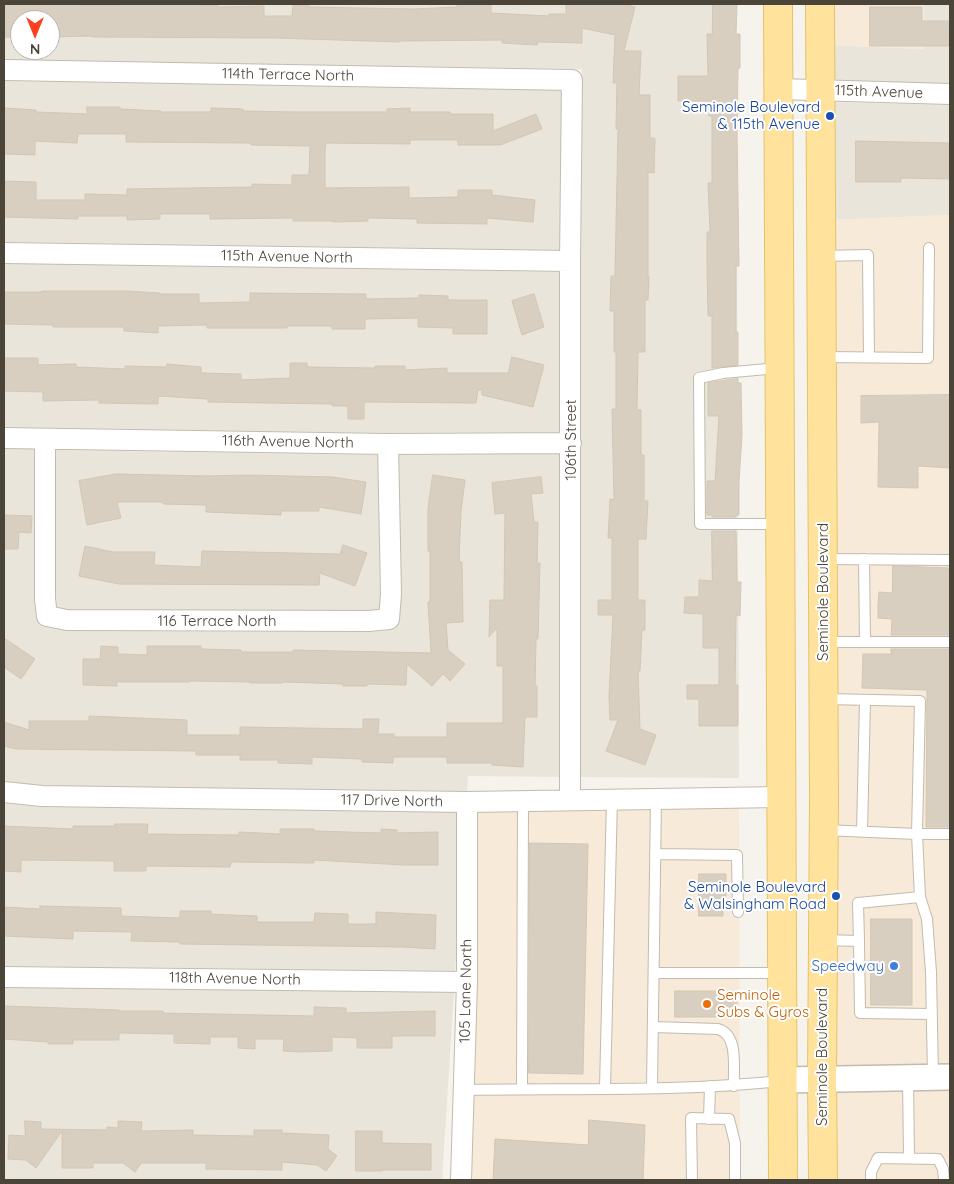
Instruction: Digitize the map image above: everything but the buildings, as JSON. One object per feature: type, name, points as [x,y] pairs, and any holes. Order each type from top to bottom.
[{"type":"main road","points":[[778,4],[783,1180]]},
{"type":"main road","name":"Seminole Boulevard","points":[[820,4],[824,699],[823,1180]]},
{"type":"main road","points":[[780,452],[822,453]]},
{"type":"street","name":"114th Terrace North","points":[[4,70],[572,80]]},
{"type":"street","name":"106th Street","points":[[570,800],[572,80]]},
{"type":"street","name":"115th Avenue","points":[[778,90],[950,94]]},
{"type":"street","name":"115th Avenue North","points":[[4,253],[570,261]]},
{"type":"street","name":"116th Avenue North","points":[[4,438],[388,444],[571,443]]},
{"type":"street","name":"116 Terrace North","points":[[45,439],[45,599],[47,616],[67,620],[369,621],[389,619],[391,594],[388,444]]},
{"type":"street","name":"117 Drive North","points":[[4,792],[42,796],[468,802],[781,797]]},
{"type":"street","name":"105 Lane North","points":[[462,1180],[467,982],[468,802]]},
{"type":"street","name":"118th Avenue North","points":[[4,977],[467,982]]},
{"type":"street","points":[[782,1080],[942,1077]]},
{"type":"lane","points":[[822,358],[928,358],[929,248]]},
{"type":"lane","points":[[821,256],[868,255],[869,358]]},
{"type":"lane","points":[[779,368],[723,373],[700,378],[700,524],[780,524]]},
{"type":"lane","points":[[823,560],[950,560]]},
{"type":"lane","points":[[864,560],[865,642]]},
{"type":"lane","points":[[823,642],[950,642]]},
{"type":"lane","points":[[824,699],[920,701],[917,834],[920,896],[927,918],[932,1014],[942,1077]]},
{"type":"lane","points":[[862,832],[865,700]]},
{"type":"lane","points":[[605,1088],[612,799]]},
{"type":"lane","points":[[652,1087],[656,799]]},
{"type":"lane","points":[[522,1089],[523,801]]},
{"type":"lane","points":[[824,830],[950,834]]},
{"type":"lane","points":[[655,854],[737,855],[738,912]]},
{"type":"lane","points":[[920,896],[858,904],[860,1013],[932,1014]]},
{"type":"lane","points":[[823,940],[859,941]]},
{"type":"lane","points":[[654,973],[782,973]]},
{"type":"lane","points":[[653,1027],[718,1029],[724,1031],[732,1042],[734,1086]]},
{"type":"lane","points":[[908,1078],[909,1158]]},
{"type":"lane","points":[[464,1090],[734,1086],[782,1080]]},
{"type":"lane","points":[[709,1119],[710,1086]]},
{"type":"lane","points":[[692,1180],[691,1118],[729,1119],[735,1143],[735,1180]]},
{"type":"lane","points":[[871,1180],[878,1158],[938,1159],[943,1169],[944,1180]]},
{"type":"shaded area","points":[[4,4],[736,4],[739,778],[580,777],[579,261],[582,69],[4,60]]},
{"type":"shaded area","points":[[829,4],[924,4],[924,49],[829,45]]},
{"type":"shaded area","points":[[924,4],[950,4],[950,84],[830,80],[829,45],[924,49]]},
{"type":"shaded area","points":[[4,81],[563,90],[561,250],[4,242]]},
{"type":"shaded area","points":[[830,102],[950,105],[950,215],[831,220]]},
{"type":"shaded area","points":[[950,215],[950,1067],[831,1069],[831,220]]},
{"type":"shaded area","points":[[4,263],[561,272],[562,432],[388,433],[4,427]]},
{"type":"shaded area","points":[[4,448],[36,449],[45,626],[67,631],[369,632],[390,630],[398,620],[398,455],[562,453],[561,777],[468,776],[467,791],[42,786],[4,781]]},
{"type":"shaded area","points":[[55,450],[379,455],[380,610],[68,610],[55,606]]},
{"type":"shaded area","points":[[4,803],[42,807],[458,812],[458,935],[455,971],[4,966]]},
{"type":"shaded area","points":[[739,808],[740,1180],[471,1180],[477,812]]},
{"type":"shaded area","points":[[4,987],[454,992],[442,1180],[4,1180]]},
{"type":"shaded area","points":[[950,1088],[950,1180],[832,1180],[831,1090]]},
{"type":"place","name":"Seminole Boulevard & 115th Avenue","points":[[830,116]]},
{"type":"place","name":"Seminole Boulevard & Walsingham Road","points":[[836,896]]},
{"type":"place","name":"Speedway","points":[[894,966]]},
{"type":"place","name":"Seminole Subs & Gyros","points":[[707,1004]]}]
